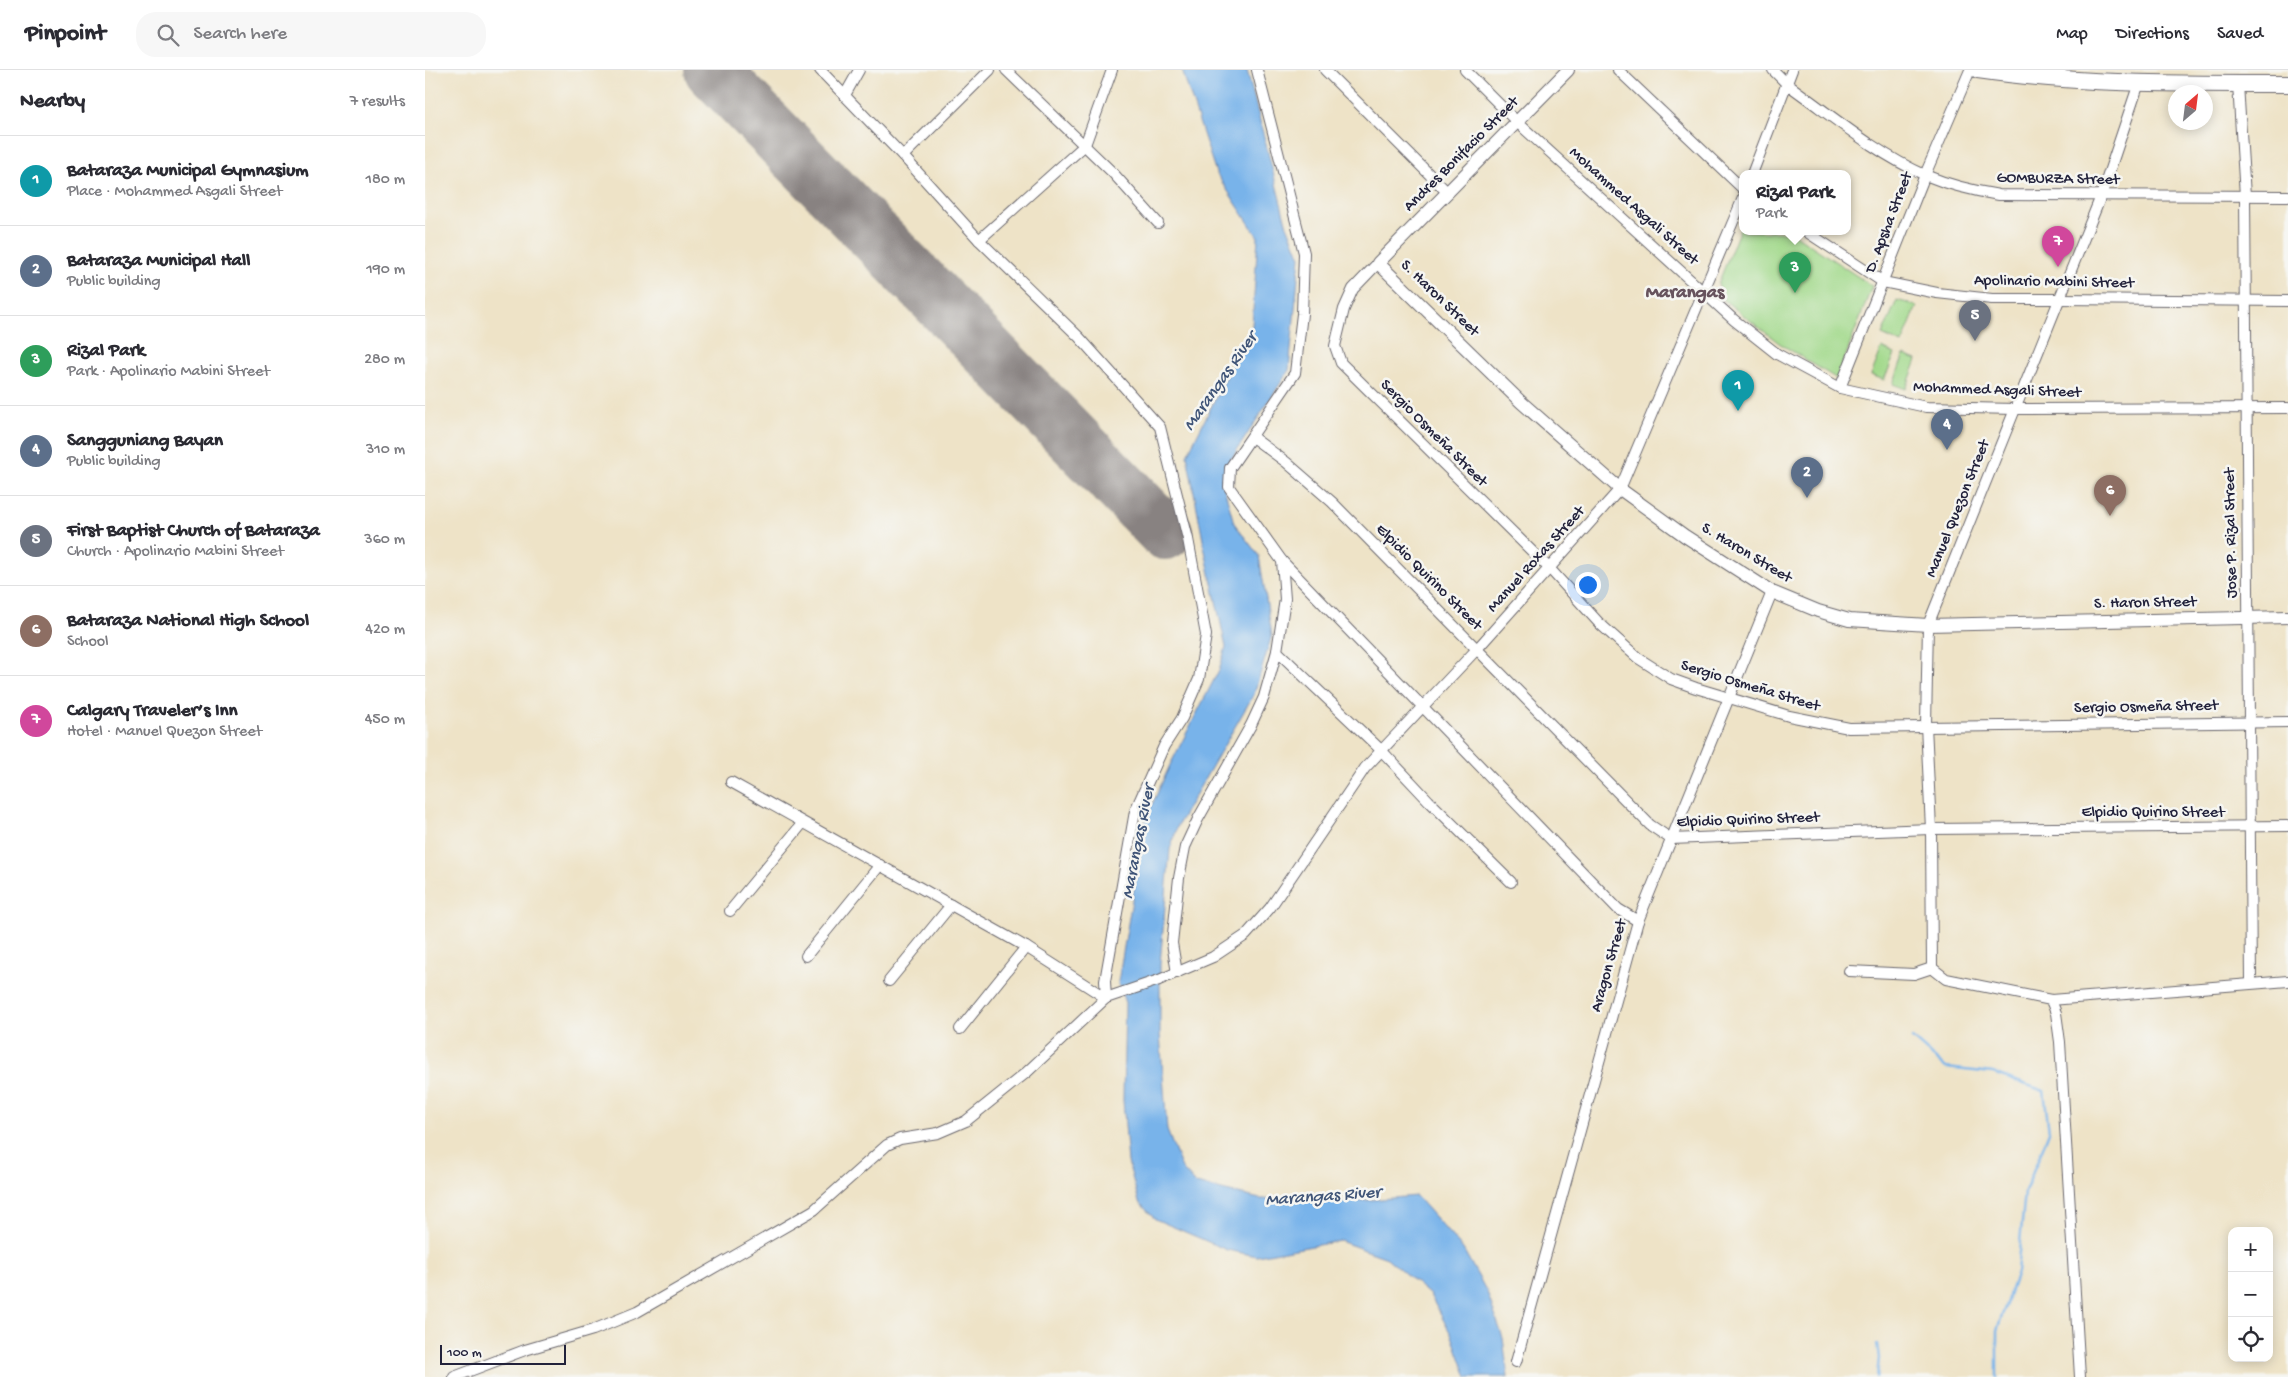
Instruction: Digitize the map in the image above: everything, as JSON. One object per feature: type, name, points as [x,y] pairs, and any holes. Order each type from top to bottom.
[{"type":"main road","points":[[1978,70],[2065,80],[2288,84]]},
{"type":"street","points":[[454,1377],[525,1350],[620,1320],[814,1210],[887,1145],[900,1140],[937,1133],[966,1121],[1027,1072],[1106,998],[1107,972],[1135,811],[1164,746],[1182,718],[1199,678],[1206,634],[1188,539],[1160,427],[1079,337],[979,240],[903,156],[820,70]]},
{"type":"street","points":[[845,95],[859,70]]},
{"type":"street","points":[[903,156],[990,70]]},
{"type":"street","points":[[1006,70],[1113,173],[1157,224]]},
{"type":"street","points":[[979,240],[1085,145],[1113,70]]},
{"type":"street","points":[[1257,70],[1304,253],[1302,314],[1295,373],[1230,468],[1229,487],[1282,561],[1618,909],[1638,921]]},
{"type":"street","points":[[1325,70],[1447,192]]},
{"type":"street","name":"Mohammed Asgali Street","points":[[1465,70],[1517,122],[1733,320],[1777,354],[1840,388],[1926,407],[2015,409],[2288,408]]},
{"type":"street","name":"Andres Bonifacio Street","points":[[1379,263],[1568,70]]},
{"type":"street","points":[[1618,70],[1739,184]]},
{"type":"street","name":"GOMBURZA Street","points":[[1773,70],[1787,84],[1870,143],[1925,175],[1969,190],[1999,195],[2288,196]]},
{"type":"street","points":[[1754,170],[1792,70]]},
{"type":"street","name":"D. Apsha Street","points":[[1840,388],[1925,175],[1970,70]]},
{"type":"street","name":"Manuel Quezon Street","points":[[1932,968],[1931,829],[1927,726],[1928,625],[2057,299],[2101,196],[2139,82]]},
{"type":"street","name":"Jose P. Rizal Street","points":[[2238,84],[2245,196],[2244,301],[2251,982]]},
{"type":"street","name":"Manuel Roxas Street","points":[[1106,998],[1159,980],[1213,957],[1246,935],[1269,908],[1357,778],[1550,569],[1620,489],[1739,207]]},
{"type":"street","name":"Apolinario Mabini Street","points":[[1812,235],[1883,282],[1937,293],[1992,299],[2288,301]]},
{"type":"street","name":"Sergio Osmeña Street","points":[[1379,263],[1353,289],[1348,298],[1336,337],[1337,352],[1341,363],[1550,569],[1599,623],[1638,658],[1671,679],[1730,699],[1827,726],[1849,728],[2288,722]]},
{"type":"street","name":"S. Haron Street","points":[[1379,263],[1521,402],[1620,489],[1685,536],[1772,592],[1818,611],[1849,620],[1928,625],[2288,617]]},
{"type":"street","name":"Elpidio Quirino Street","points":[[1252,437],[1286,462],[1332,502],[1650,825],[1671,839],[1931,829],[2288,826]]},
{"type":"street","points":[[1177,972],[1171,943],[1185,847],[1198,819],[1251,725],[1264,697],[1277,651],[1285,599],[1282,561]]},
{"type":"street","name":"Aragon Street","points":[[1516,1362],[1638,921],[1772,592]]},
{"type":"street","points":[[1277,651],[1381,750],[1429,801],[1511,882]]},
{"type":"street","points":[[731,782],[802,824],[1025,946],[1106,998]]},
{"type":"street","points":[[730,911],[802,824]]},
{"type":"street","points":[[806,956],[880,865]]},
{"type":"street","points":[[889,981],[951,905]]},
{"type":"street","points":[[960,1029],[1025,946]]},
{"type":"street","points":[[1849,971],[1914,974],[1932,968],[1946,979],[2051,1000],[2218,988],[2251,982],[2288,981]]},
{"type":"street","points":[[2051,1000],[2056,1013],[2060,1042],[2080,1377]]},
{"type":"green space","points":[[1739,232],[1739,235],[1796,235],[1872,286],[1837,379],[1779,343],[1724,300],[1718,284]]},
{"type":"green space","points":[[1897,300],[1917,306],[1902,344],[1882,335]]},
{"type":"green space","points":[[1882,348],[1895,354],[1884,380],[1871,375]]},
{"type":"green space","points":[[1904,355],[1917,360],[1906,389],[1893,384]]},
{"type":"water","points":[[1182,70],[1247,70],[1286,223],[1300,257],[1289,370],[1228,464],[1222,480],[1234,523],[1259,556],[1272,635],[1254,694],[1178,825],[1170,849],[1160,964],[1160,1034],[1167,1130],[1182,1169],[1196,1184],[1260,1199],[1315,1199],[1346,1202],[1416,1196],[1463,1249],[1487,1292],[1503,1338],[1508,1377],[1467,1377],[1452,1336],[1430,1295],[1387,1258],[1340,1241],[1257,1256],[1227,1250],[1155,1219],[1139,1202],[1128,1162],[1123,1100],[1125,1003],[1118,982],[1146,818],[1170,765],[1219,670],[1226,647],[1187,455],[1252,326],[1258,237],[1216,173]]},
{"type":"waterway","points":[[1912,1038],[1946,1068],[1993,1073],[2044,1091],[2049,1132],[2025,1192],[2017,1272],[1997,1330],[1997,1377]]},
{"type":"waterway","points":[[1877,1344],[1879,1358],[1877,1377]]},
{"type":"runway","points":[[712,70],[1165,532]]},
{"type":"place","name":"Calgary Traveler’s Inn","points":[[2058,267]]},
{"type":"place","name":"Rizal Park","points":[[1795,293]]},
{"type":"place","name":"First Baptist Church of Bataraza","points":[[1975,341]]},
{"type":"place","name":"Bataraza Municipal Gymnasium","points":[[1738,411]]},
{"type":"place","name":"Sangguniang Bayan","points":[[1947,450]]},
{"type":"place","name":"Bataraza Municipal Hall","points":[[1807,498]]},
{"type":"place","name":"Bataraza National High School","points":[[2110,516]]},
{"type":"district","name":"Marangas","points":[[1685,293]]},
{"type":"water label","name":"Marangas River","points":[[1221,382]]},
{"type":"water label","name":"Marangas River","points":[[1139,842]]},
{"type":"water label","name":"Marangas River","points":[[1323,1197]]}]
